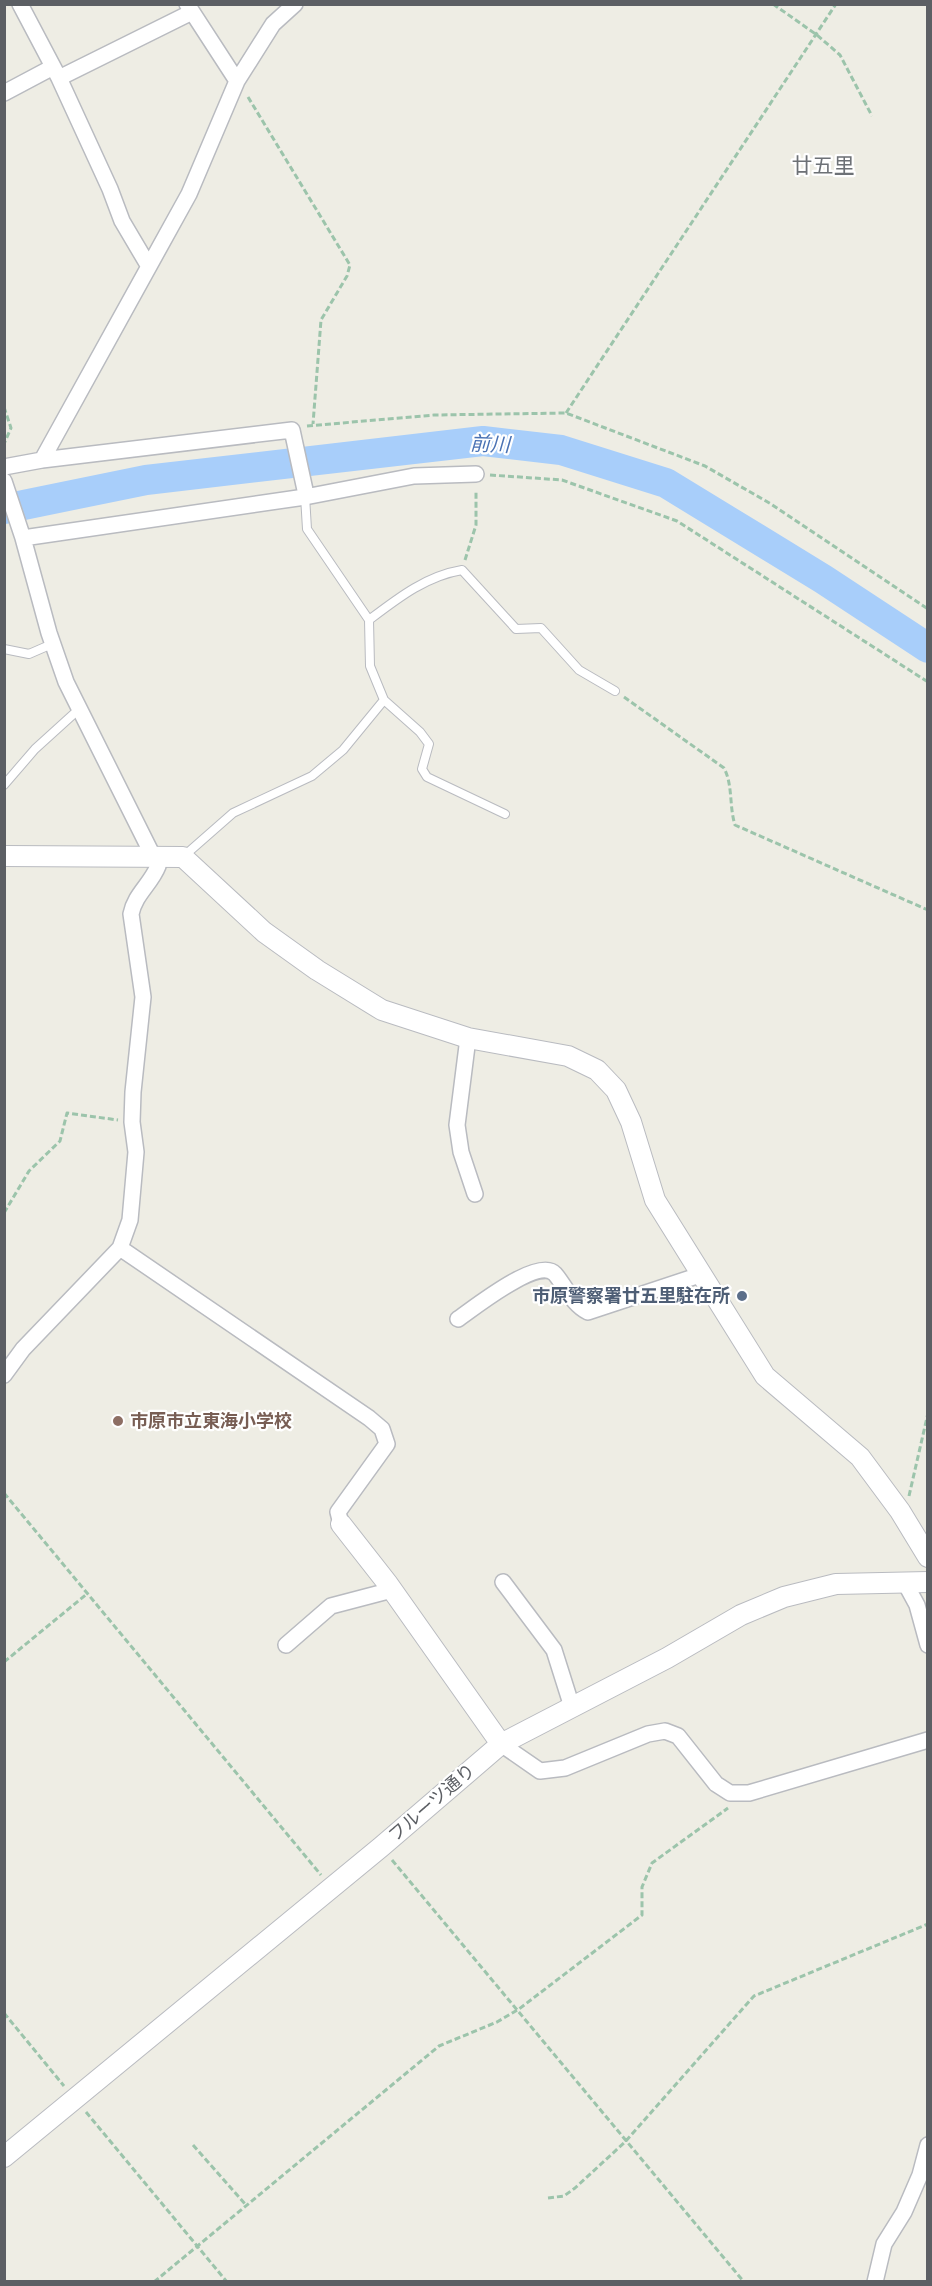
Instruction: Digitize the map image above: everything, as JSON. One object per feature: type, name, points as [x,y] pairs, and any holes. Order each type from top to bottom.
[{"type":"street","points":[[20,4],[56,73],[122,220],[148,265]]},
{"type":"street","points":[[42,460],[189,194],[237,81],[273,24],[295,4]]},
{"type":"street","points":[[4,93],[56,73],[190,8],[237,81]]},
{"type":"street","points":[[4,468],[42,460],[292,430],[305,493]]},
{"type":"street","points":[[23,538],[414,476],[476,474]]},
{"type":"street","points":[[4,481],[23,538],[52,644],[78,710],[158,867],[154,877],[133,903],[131,914],[143,997],[132,1122],[136,1152],[130,1220],[120,1248],[37,1334],[4,1375]]},
{"type":"street","points":[[4,856],[183,857],[264,932],[317,970],[382,1010],[468,1038],[568,1056],[597,1070],[616,1090],[631,1122],[655,1200],[765,1376],[860,1457],[900,1511],[927,1557]]},
{"type":"street","points":[[468,1038],[457,1125],[461,1152],[475,1194]]},
{"type":"street","points":[[120,1248],[382,1429],[387,1444],[338,1512],[341,1524],[392,1590],[501,1744],[540,1771],[565,1768],[648,1734],[665,1731],[678,1736],[716,1784],[730,1792],[749,1792],[927,1740]]},
{"type":"street","points":[[458,1319],[527,1274],[545,1269],[553,1271],[579,1308],[588,1312],[700,1275]]},
{"type":"street","points":[[503,1582],[554,1650],[572,1707]]},
{"type":"street","name":"フルーツ通り","points":[[4,2157],[332,1888],[501,1744],[667,1658],[741,1614],[784,1597],[836,1584],[927,1582]]},
{"type":"street","points":[[905,1583],[917,1605],[927,1645]]},
{"type":"street","points":[[286,1645],[331,1606],[392,1590]]},
{"type":"street","points":[[875,2282],[884,2244],[904,2212],[920,2175],[927,2145]]},
{"type":"lane","points":[[305,493],[308,529],[369,620],[370,666],[384,700],[420,732],[429,744],[422,770],[427,777],[505,814]]},
{"type":"lane","points":[[369,620],[403,594],[442,574],[462,570],[516,628],[541,628],[579,670],[615,691]]},
{"type":"lane","points":[[4,649],[29,654],[52,644]]},
{"type":"lane","points":[[183,857],[233,813],[312,776],[343,750],[384,700]]},
{"type":"lane","points":[[4,785],[35,749],[78,710]]},
{"type":"path","points":[[773,4],[817,34],[840,55],[872,116]]},
{"type":"path","points":[[566,413],[836,4]]},
{"type":"path","points":[[237,81],[350,266],[347,276],[321,320],[313,424]]},
{"type":"path","points":[[4,407],[11,428],[4,444]]},
{"type":"path","points":[[292,430],[313,424],[434,416],[566,413],[705,466],[771,504],[927,609]]},
{"type":"path","points":[[462,570],[476,525],[476,474],[562,480],[677,521],[927,682]]},
{"type":"path","points":[[615,691],[724,768],[729,777],[731,811],[735,825],[927,910]]},
{"type":"path","points":[[4,1213],[29,1171],[60,1141],[67,1113],[132,1122]]},
{"type":"path","points":[[900,1511],[911,1493],[927,1413]]},
{"type":"path","points":[[4,1493],[332,1888]]},
{"type":"path","points":[[4,1662],[88,1593]]},
{"type":"path","points":[[154,2282],[439,2046],[497,2022],[519,2009],[642,1915],[642,1887],[652,1863],[749,1792]]},
{"type":"path","points":[[381,1847],[519,2009],[625,2142],[744,2282]]},
{"type":"path","points":[[548,2198],[564,2196],[575,2188],[625,2142],[754,1996],[927,1924]]},
{"type":"path","points":[[4,2013],[226,2282]]},
{"type":"path","points":[[193,2145],[246,2205]]},
{"type":"waterway","name":"前川","points":[[4,509],[146,480],[483,441],[561,450],[666,483],[823,579],[928,648]]},
{"type":"place","name":"市原警察署廿五里駐在所","points":[[742,1296]]},
{"type":"place","name":"市原市立東海小学校","points":[[118,1421]]},
{"type":"district","name":"廿五里","points":[[823,166]]}]
